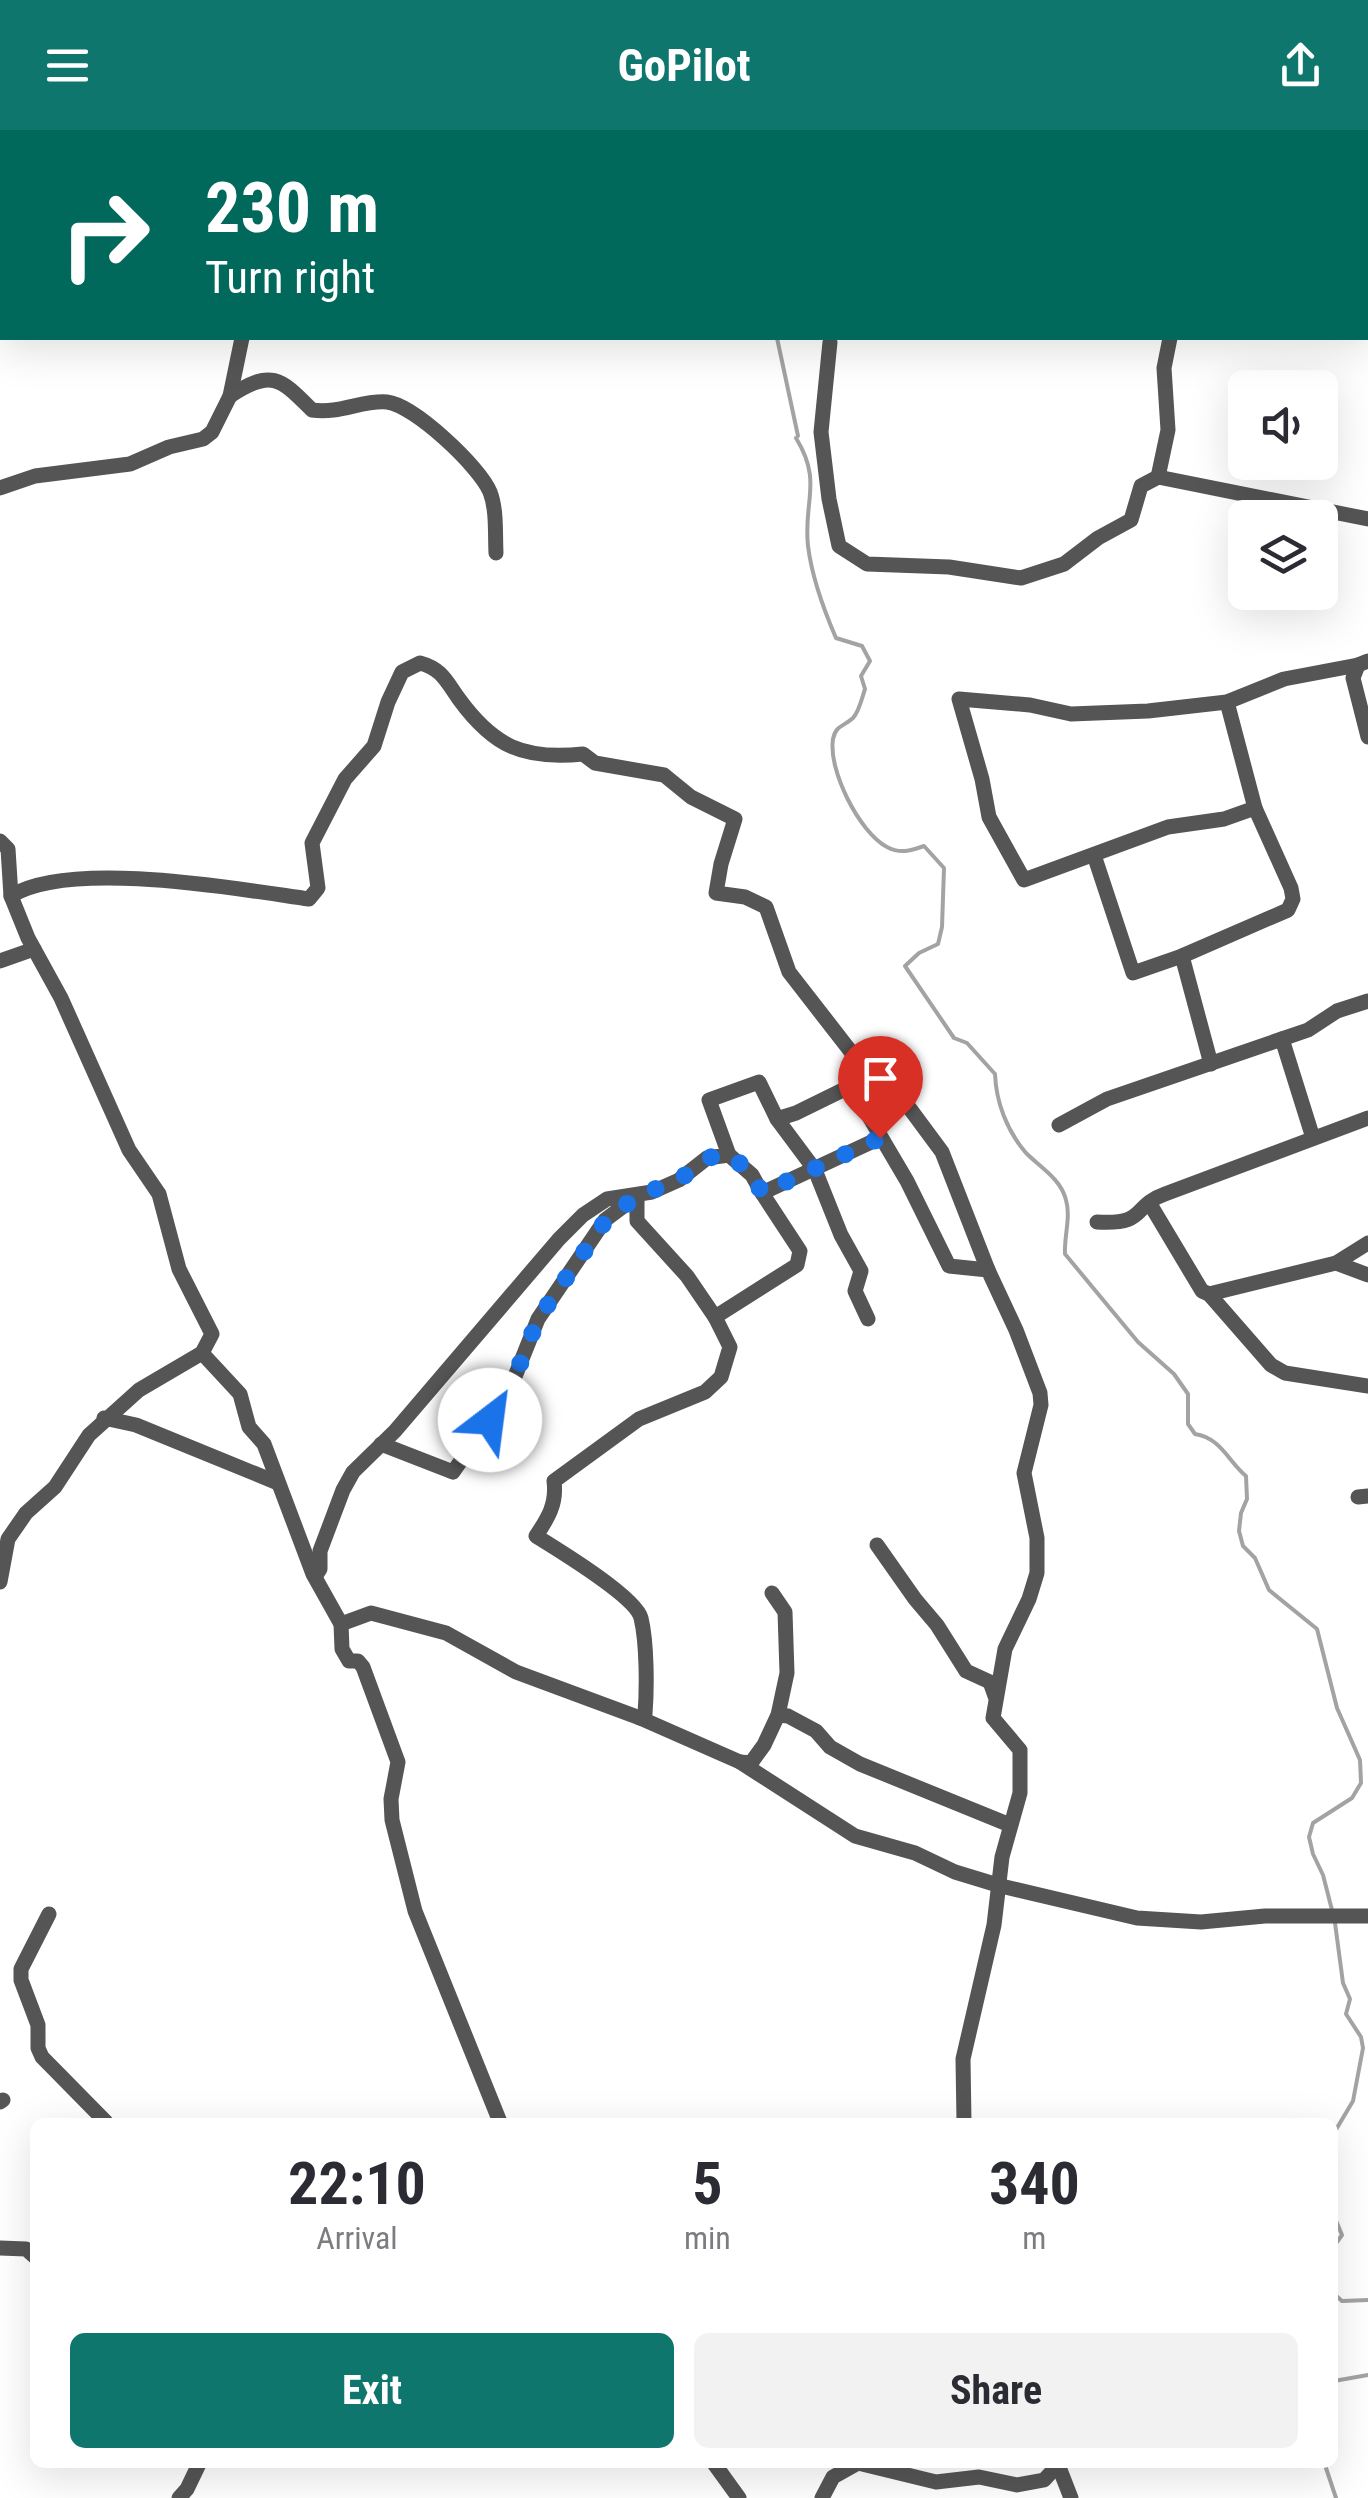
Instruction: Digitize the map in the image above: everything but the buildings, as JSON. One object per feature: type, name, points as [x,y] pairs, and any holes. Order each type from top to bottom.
[{"type":"street","points":[[0,488],[34,476],[130,464],[169,447],[203,439],[212,432],[230,396],[242,340]]},
{"type":"street","points":[[1158,477],[1168,430],[1164,368],[1170,340]]},
{"type":"street","points":[[830,342],[822,432],[829,498],[839,546],[867,564],[948,567],[1021,578],[1064,564],[1098,538],[1131,520],[1141,486],[1158,477],[1368,519]]},
{"type":"street","points":[[230,396],[264,380],[285,384],[298,392],[312,410],[338,412],[382,402],[408,409],[467,462],[490,491],[496,553]]},
{"type":"street","points":[[11,896],[25,887],[62,879],[148,880],[309,899],[318,888],[312,844],[345,778],[374,746],[402,672],[420,663],[439,669],[481,729],[509,746],[550,758],[583,754],[595,764],[664,776],[692,797],[735,819],[720,864],[716,893],[746,897],[766,907],[789,972],[855,1057],[902,1098],[942,1152],[1040,1392],[1041,1405],[1024,1474],[1037,1538],[1036,1573],[1005,1650],[993,1718],[1020,1750],[1020,1792],[999,1872],[1001,1886],[963,2059],[964,2118]]},
{"type":"street","points":[[1255,808],[1224,819],[1168,826],[1024,880],[988,818],[982,779],[959,698],[1030,705],[1071,714],[1148,711],[1227,702],[1284,679],[1363,663]]},
{"type":"street","points":[[1363,663],[1353,678],[1368,736]]},
{"type":"street","points":[[1094,855],[1133,973],[1288,910],[1291,888],[1255,808],[1227,702]]},
{"type":"street","points":[[0,841],[8,849],[11,896],[130,1150],[159,1194],[180,1269],[212,1334],[202,1353],[139,1390],[89,1434],[49,1495],[26,1513],[8,1539],[0,1582]]},
{"type":"street","points":[[0,961],[34,948]]},
{"type":"street","points":[[1182,956],[1211,1064]]},
{"type":"street","points":[[1058,1125],[1107,1099],[1319,1025],[1338,1011],[1368,1000]]},
{"type":"street","points":[[1282,1039],[1313,1138]]},
{"type":"street","points":[[715,1317],[797,1265],[800,1251],[752,1174],[729,1154],[709,1100],[760,1082],[777,1119],[815,1170],[841,1235],[861,1271],[855,1292],[868,1319]]},
{"type":"street","points":[[777,1119],[851,1086],[907,1181],[949,1266],[988,1270]]},
{"type":"street","points":[[1097,1222],[1127,1221],[1164,1194],[1200,1184],[1368,1118]]},
{"type":"street","points":[[762,1193],[880,1138]]},
{"type":"street","points":[[316,1575],[320,1551],[343,1490],[360,1464],[582,1216],[607,1199],[637,1196],[679,1180],[707,1158],[729,1154]]},
{"type":"street","points":[[637,1196],[637,1221],[687,1276],[730,1347],[720,1377],[704,1392],[639,1420],[554,1481],[553,1509],[536,1536],[612,1586],[641,1615],[647,1688],[646,1714],[640,1718]]},
{"type":"street","points":[[381,1444],[453,1472],[508,1394],[538,1319],[606,1220],[637,1196]]},
{"type":"street","points":[[1150,1204],[1202,1291],[1209,1294],[1271,1365],[1286,1373],[1306,1373],[1368,1386]]},
{"type":"street","points":[[1209,1294],[1336,1263],[1368,1243]]},
{"type":"street","points":[[1336,1263],[1368,1275]]},
{"type":"street","points":[[202,1353],[240,1394],[249,1427],[264,1444],[316,1575],[341,1624],[342,1649],[349,1661],[358,1660],[362,1667],[396,1755],[392,1820],[415,1912],[498,2118]]},
{"type":"street","points":[[104,1418],[136,1425],[278,1482]]},
{"type":"street","points":[[877,1545],[966,1671],[990,1682],[996,1704]]},
{"type":"street","points":[[740,1762],[751,1763],[764,1745],[778,1716],[787,1673],[786,1612],[772,1593]]},
{"type":"street","points":[[341,1624],[371,1613],[446,1633],[516,1672],[640,1718],[740,1762],[855,1836],[1001,1886],[1137,1918],[1201,1922],[1265,1916],[1368,1916]]},
{"type":"street","points":[[778,1716],[788,1716],[816,1731],[830,1747],[860,1764],[1010,1825]]},
{"type":"street","points":[[49,1914],[21,1970],[38,2025],[38,2048],[42,2057],[102,2118]]},
{"type":"street","points":[[0,2248],[26,2248],[30,2252]]},
{"type":"street","points":[[179,2498],[197,2468]]},
{"type":"street","points":[[718,2468],[739,2498]]},
{"type":"street","points":[[822,2498],[834,2477],[849,2468]]},
{"type":"street","points":[[879,2468],[936,2482],[979,2476],[1017,2484],[1044,2480],[1054,2468]]},
{"type":"street","points":[[1059,2468],[1071,2498]]},
{"type":"waterway","points":[[777,340],[798,436]]},
{"type":"waterway","points":[[796,438],[809,467],[808,546],[819,593],[836,638],[862,646],[870,661],[861,676],[865,689],[857,712],[834,734],[835,767],[856,814],[876,839],[896,851],[924,846],[944,868],[938,944],[919,953],[905,966],[954,1038],[967,1043],[995,1074],[1000,1106],[1013,1135],[1063,1193],[1068,1213],[1065,1254],[1138,1342],[1174,1374],[1188,1394],[1188,1424],[1195,1434],[1218,1445],[1246,1476],[1247,1499],[1239,1531],[1243,1546],[1255,1558],[1269,1590],[1317,1629],[1337,1708],[1360,1760],[1361,1783],[1352,1798],[1313,1823],[1309,1837],[1333,1914]]},
{"type":"waterway","points":[[1335,1923],[1343,1983],[1350,1999],[1346,2014],[1361,2037],[1363,2048],[1353,2101],[1338,2126]]},
{"type":"waterway","points":[[1338,2225],[1342,2235],[1338,2241]]},
{"type":"waterway","points":[[1338,2297],[1342,2301],[1368,2300]]},
{"type":"waterway","points":[[1338,2380],[1368,2375]]},
{"type":"waterway","points":[[1326,2468],[1336,2498]]},
{"type":"route","points":[[490,1420],[508,1394],[538,1319],[606,1220],[637,1196],[679,1180],[707,1158],[729,1154],[752,1174],[762,1193],[880,1138]]}]
